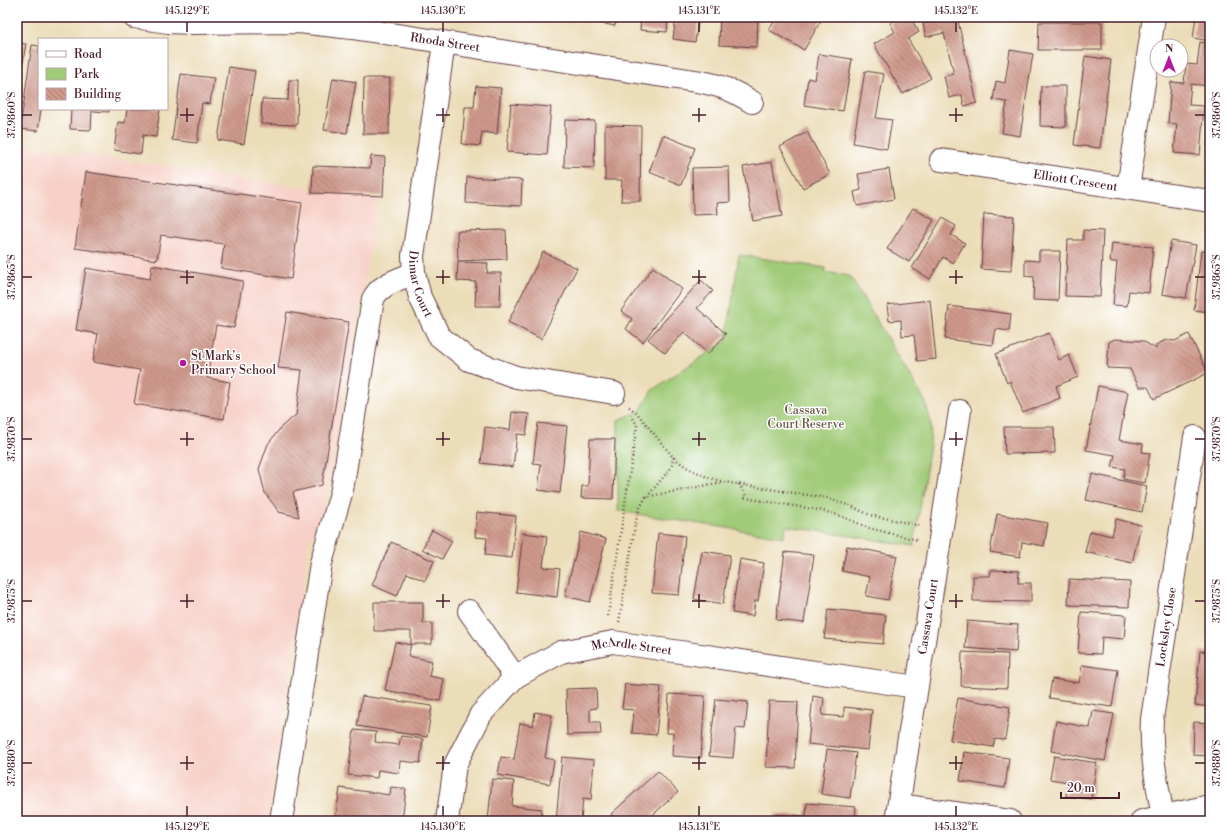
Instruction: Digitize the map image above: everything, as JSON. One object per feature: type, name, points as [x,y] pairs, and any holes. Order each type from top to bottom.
[{"type":"street","name":"Rhoda Street","points":[[134,17],[168,22],[192,23],[299,22],[352,28],[702,82],[720,86],[737,93],[752,102]]},
{"type":"street","points":[[1128,188],[1154,17]]},
{"type":"street","name":"Dimar Court","points":[[444,43],[413,256],[414,273],[420,298],[439,336],[470,360],[516,377],[614,393]]},
{"type":"street","name":"Elliott Crescent","points":[[941,160],[1210,201]]},
{"type":"street","points":[[281,821],[321,563],[342,490],[373,299],[376,294],[388,284],[414,273]]},
{"type":"street","name":"Cassava Court","points":[[897,813],[940,530],[960,411]]},
{"type":"street","name":"Locksley Close","points":[[1163,816],[1152,758],[1152,719],[1195,437]]},
{"type":"street","points":[[469,611],[515,677]]},
{"type":"street","name":"McArdle Street","points":[[447,821],[455,765],[481,714],[515,677],[561,652],[613,642],[916,687]]},
{"type":"street","points":[[1142,821],[1210,806]]},
{"type":"street","points":[[897,813],[1010,821]]},
{"type":"path","points":[[614,393],[636,412],[673,457],[697,473],[724,482],[827,498],[870,515],[940,530]]},
{"type":"path","points":[[608,616],[637,425],[631,415]]},
{"type":"path","points":[[613,642],[621,616],[635,525],[639,510],[646,498],[670,469],[673,457]]},
{"type":"path","points":[[646,498],[724,482]]},
{"type":"path","points":[[739,484],[746,496],[745,498],[831,513],[876,530],[918,540]]},
{"type":"shaded area","name":"St Mark's Primary School","points":[[18,144],[379,199],[321,526],[315,534],[310,535],[268,821],[17,821]]},
{"type":"green space","name":"Cassava Court Reserve","points":[[739,255],[826,268],[825,272],[850,276],[925,401],[931,423],[930,445],[914,546],[786,526],[784,537],[618,511],[618,420],[640,411],[652,390],[726,341]]},
{"type":"building","points":[[585,17],[617,17],[615,26],[585,20]]},
{"type":"building","points":[[641,17],[668,17],[667,32],[640,30]]},
{"type":"building","points":[[676,17],[699,17],[695,42],[673,39]]},
{"type":"building","points":[[720,17],[758,17],[757,47],[719,45]]},
{"type":"building","points":[[777,17],[823,17],[804,50],[769,30]]},
{"type":"building","points":[[900,17],[910,17],[919,32],[908,39],[931,78],[903,94],[874,44],[895,32],[890,23]]},
{"type":"building","points":[[951,17],[957,17],[977,103],[964,106],[962,95],[949,98],[944,76],[954,74],[944,33],[926,37],[923,24]]},
{"type":"building","points":[[1196,17],[1210,17],[1210,41],[1193,38]]},
{"type":"building","points":[[1039,22],[1102,22],[1102,50],[1038,50]]},
{"type":"building","points":[[1200,42],[1210,44],[1210,86],[1191,84],[1189,105],[1204,106],[1200,155],[1174,153],[1177,124],[1168,123],[1171,82],[1184,83],[1185,78],[1189,78],[1189,64],[1197,65]]},
{"type":"building","points":[[17,43],[26,44],[18,89],[17,89]]},
{"type":"building","points":[[32,45],[38,46],[38,110],[41,110],[38,131],[20,129]]},
{"type":"building","points":[[1010,50],[1033,54],[1020,136],[1002,133],[1007,102],[993,100],[996,81],[1005,83]]},
{"type":"building","points":[[819,54],[852,59],[843,111],[804,105],[808,78],[815,80]]},
{"type":"building","points":[[1085,56],[1111,60],[1100,148],[1074,145]]},
{"type":"building","points":[[229,67],[255,71],[244,144],[218,140]]},
{"type":"building","points":[[865,71],[884,74],[876,118],[892,120],[887,149],[853,143]]},
{"type":"building","points":[[181,74],[214,78],[210,104],[202,103],[197,143],[172,140]]},
{"type":"building","points":[[333,78],[356,82],[347,133],[324,130]]},
{"type":"building","points":[[364,78],[390,78],[389,134],[363,134]]},
{"type":"building","points":[[289,80],[298,80],[297,125],[261,124],[262,99],[288,100]]},
{"type":"building","points":[[476,86],[501,88],[497,134],[482,132],[480,146],[462,144],[465,107],[474,107]]},
{"type":"building","points":[[1041,86],[1066,86],[1066,127],[1040,126]]},
{"type":"building","points":[[511,104],[551,107],[547,155],[507,152]]},
{"type":"building","points":[[71,110],[109,110],[109,112],[92,111],[91,130],[70,129]]},
{"type":"building","points":[[127,110],[160,110],[156,137],[143,135],[141,154],[114,150],[118,122],[125,123]]},
{"type":"building","points":[[565,120],[595,121],[594,168],[564,167]]},
{"type":"building","points":[[605,125],[641,126],[640,201],[621,201],[622,180],[605,180]]},
{"type":"building","points":[[807,132],[830,174],[803,188],[780,147]]},
{"type":"building","points":[[663,135],[695,148],[681,185],[649,172]]},
{"type":"building","points":[[371,156],[385,157],[383,196],[312,193],[313,166],[370,168]]},
{"type":"building","points":[[772,162],[782,216],[753,221],[743,167]]},
{"type":"building","points":[[729,167],[730,202],[717,203],[718,214],[693,215],[692,168]]},
{"type":"building","points":[[889,169],[894,199],[857,206],[854,192],[861,190],[858,174]]},
{"type":"building","points":[[86,172],[302,203],[291,279],[221,268],[224,244],[161,235],[157,260],[75,248]]},
{"type":"building","points":[[467,177],[522,180],[521,206],[466,203]]},
{"type":"building","points":[[913,208],[934,220],[909,262],[887,249]]},
{"type":"building","points":[[984,214],[1014,216],[1011,271],[981,269]]},
{"type":"building","points":[[942,218],[956,226],[951,235],[965,243],[953,263],[943,257],[930,279],[912,268]]},
{"type":"building","points":[[506,230],[507,259],[458,261],[457,231]]},
{"type":"building","points":[[1083,230],[1103,231],[1100,297],[1065,296],[1068,240],[1083,240]]},
{"type":"building","points":[[1171,241],[1196,245],[1186,298],[1162,294]]},
{"type":"building","points":[[1112,243],[1153,247],[1149,293],[1129,291],[1127,306],[1113,305],[1117,262],[1110,262]]},
{"type":"building","points":[[1039,251],[1060,251],[1058,301],[1033,300],[1034,277],[1025,276],[1025,260],[1039,261]]},
{"type":"building","points":[[1201,251],[1210,252],[1210,312],[1194,310]]},
{"type":"building","points":[[543,252],[577,268],[541,339],[508,322]]},
{"type":"building","points":[[458,262],[488,263],[487,273],[501,273],[500,306],[475,306],[476,282],[457,281]]},
{"type":"building","points":[[152,265],[243,281],[234,328],[216,325],[207,378],[230,382],[224,419],[134,404],[140,370],[93,362],[98,334],[76,330],[86,268],[150,279]]},
{"type":"building","points":[[653,267],[682,289],[643,342],[626,329],[632,319],[621,311]]},
{"type":"building","points":[[701,280],[713,291],[697,308],[726,334],[708,354],[684,332],[665,353],[648,339]]},
{"type":"building","points":[[930,300],[936,359],[917,361],[914,335],[902,336],[901,320],[889,321],[887,305]]},
{"type":"building","points":[[949,306],[1011,314],[1009,331],[996,329],[993,345],[945,339]]},
{"type":"building","points":[[287,312],[349,322],[322,485],[293,492],[299,517],[279,512],[265,493],[259,469],[268,444],[282,426],[296,415],[302,370],[278,368]]},
{"type":"building","points":[[1049,333],[1059,360],[1069,355],[1078,377],[1056,386],[1060,398],[1023,413],[1010,381],[1007,383],[996,354]]},
{"type":"building","points":[[1189,334],[1208,373],[1154,399],[1148,387],[1139,387],[1130,369],[1107,368],[1109,342],[1115,339],[1143,341],[1156,349],[1156,345],[1166,340],[1175,341]]},
{"type":"building","points":[[1098,386],[1128,392],[1119,440],[1143,444],[1142,452],[1150,453],[1145,483],[1123,479],[1125,469],[1112,467],[1115,455],[1086,450]]},
{"type":"building","points":[[512,412],[529,414],[526,435],[517,434],[513,467],[481,463],[485,427],[510,430]]},
{"type":"building","points":[[538,423],[567,426],[560,493],[538,490],[541,464],[533,463]]},
{"type":"building","points":[[1004,427],[1054,427],[1055,453],[1005,454]]},
{"type":"building","points":[[590,439],[615,439],[613,499],[581,498],[582,486],[588,486]]},
{"type":"building","points":[[1092,474],[1147,486],[1142,512],[1086,500]]},
{"type":"building","points":[[477,512],[516,516],[512,558],[485,555],[487,538],[475,537]]},
{"type":"building","points":[[997,514],[1048,523],[1044,546],[1022,542],[1020,557],[990,552]]},
{"type":"building","points":[[1116,519],[1141,525],[1132,563],[1085,552],[1090,531],[1112,536]]},
{"type":"building","points":[[432,530],[452,541],[442,559],[422,549]]},
{"type":"building","points":[[581,532],[606,539],[590,602],[565,596]]},
{"type":"building","points":[[523,533],[547,536],[543,567],[560,569],[557,597],[516,592]]},
{"type":"building","points":[[658,533],[685,536],[679,595],[652,593]]},
{"type":"building","points":[[391,542],[434,561],[425,581],[407,573],[397,596],[372,585]]},
{"type":"building","points":[[847,546],[897,556],[888,600],[866,596],[870,577],[842,571]]},
{"type":"building","points":[[702,551],[730,555],[723,604],[694,599]]},
{"type":"building","points":[[785,552],[814,555],[804,623],[776,620]]},
{"type":"building","points":[[740,559],[764,563],[758,601],[755,601],[753,616],[732,613]]},
{"type":"building","points":[[991,570],[1019,571],[1018,583],[1031,583],[1031,602],[973,601],[973,576],[990,576]]},
{"type":"building","points":[[1069,579],[1130,582],[1129,607],[1068,605]]},
{"type":"building","points":[[374,602],[423,602],[423,623],[432,623],[432,644],[411,644],[411,631],[374,631]]},
{"type":"building","points":[[828,609],[886,615],[883,644],[824,639]]},
{"type":"building","points":[[1081,612],[1126,615],[1124,639],[1102,637],[1101,654],[1078,653]]},
{"type":"building","points":[[967,621],[1018,625],[1016,652],[965,648]]},
{"type":"building","points":[[395,642],[411,645],[408,656],[432,661],[429,676],[444,679],[440,701],[385,690]]},
{"type":"building","points":[[1200,651],[1210,652],[1210,707],[1195,705]]},
{"type":"building","points":[[962,652],[1008,654],[1007,688],[961,686]]},
{"type":"building","points":[[1082,665],[1118,670],[1112,707],[1049,698],[1052,679],[1079,683]]},
{"type":"building","points":[[625,684],[661,687],[656,735],[632,733],[634,710],[622,709]]},
{"type":"building","points":[[596,688],[597,708],[590,709],[590,722],[600,722],[601,734],[567,735],[566,689]]},
{"type":"building","points":[[669,694],[705,696],[701,758],[672,756],[673,733],[667,733]]},
{"type":"building","points":[[362,696],[432,706],[427,737],[357,726]]},
{"type":"building","points":[[813,696],[824,698],[822,715],[844,717],[844,707],[872,710],[868,750],[808,744]]},
{"type":"building","points":[[958,698],[1010,707],[1005,740],[995,739],[993,747],[950,740]]},
{"type":"building","points":[[716,699],[748,702],[745,729],[736,728],[733,758],[709,756]]},
{"type":"building","points":[[769,701],[798,702],[795,768],[766,767]]},
{"type":"building","points":[[1093,711],[1114,714],[1105,761],[1051,751],[1056,721],[1090,728]]},
{"type":"building","points":[[535,712],[552,715],[545,758],[554,760],[550,784],[498,775],[501,757],[514,759],[520,723],[533,726]]},
{"type":"building","points":[[1194,722],[1210,723],[1210,756],[1193,755]]},
{"type":"building","points":[[354,730],[376,732],[375,742],[399,745],[401,736],[423,739],[420,763],[400,761],[399,773],[378,770],[377,778],[348,775]]},
{"type":"building","points":[[827,749],[856,753],[850,798],[821,794]]},
{"type":"building","points":[[964,752],[1009,758],[1005,788],[960,781]]},
{"type":"building","points":[[1054,756],[1097,763],[1091,799],[1066,796],[1068,782],[1050,779]]},
{"type":"building","points":[[562,757],[594,760],[591,800],[583,799],[581,821],[556,821]]},
{"type":"building","points":[[658,771],[678,792],[646,821],[618,821],[611,814]]},
{"type":"building","points":[[492,779],[514,781],[512,806],[542,809],[541,821],[488,821]]},
{"type":"building","points":[[391,787],[406,789],[402,821],[335,821],[340,788],[390,795]]},
{"type":"building","points":[[807,803],[856,807],[855,821],[774,821],[774,814],[806,816]]},
{"type":"place","name":"St Mark's Primary School","points":[[183,363]]}]
